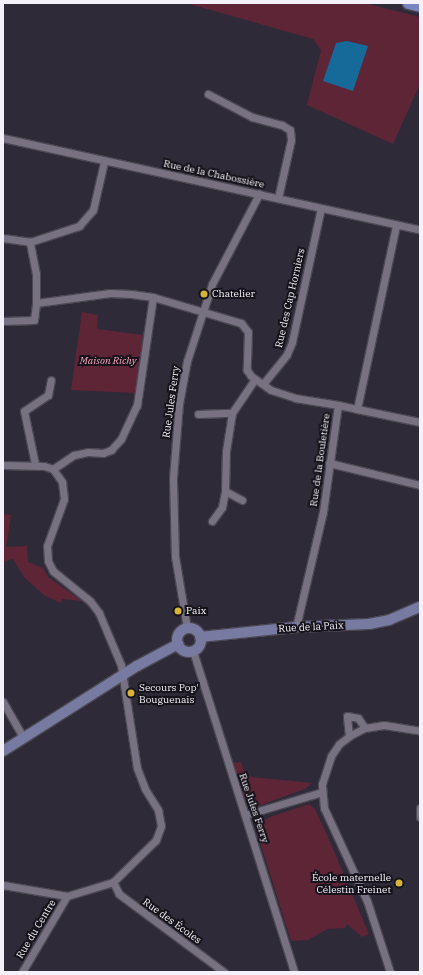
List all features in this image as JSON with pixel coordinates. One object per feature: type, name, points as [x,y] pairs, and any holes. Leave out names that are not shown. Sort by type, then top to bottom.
[{"type":"main road","points":[[408,3],[420,6]]},
{"type":"street","points":[[208,94],[244,114],[282,124],[290,130],[291,140],[278,198]]},
{"type":"street","name":"Rue de la Chabossière","points":[[3,138],[104,162],[278,198],[420,230]]},
{"type":"street","points":[[3,238],[30,242],[67,231],[88,219],[93,210],[104,162]]},
{"type":"street","name":"Rue Jules Ferry","points":[[187,628],[175,556],[173,478],[179,404],[187,361],[203,310],[222,261],[259,194]]},
{"type":"street","name":"Rue des Cap Horniers","points":[[263,384],[287,354],[292,342],[321,208]]},
{"type":"street","points":[[357,409],[396,225]]},
{"type":"street","points":[[3,321],[34,320],[36,303],[30,242]]},
{"type":"street","points":[[36,303],[110,292],[153,297],[203,310],[246,326],[248,370],[255,378],[271,390],[295,398],[338,405]]},
{"type":"street","points":[[53,470],[74,455],[88,452],[103,453],[111,450],[121,439],[137,405],[153,297]]},
{"type":"street","points":[[212,521],[222,507],[225,491],[226,451],[232,413],[255,378]]},
{"type":"street","points":[[35,464],[24,411],[48,395],[51,380]]},
{"type":"street","name":"Rue de la Bouletière","points":[[296,627],[323,512],[338,405],[420,422]]},
{"type":"street","points":[[198,414],[232,413]]},
{"type":"street","points":[[329,463],[420,485]]},
{"type":"street","points":[[3,465],[35,464],[53,470],[62,482],[64,499],[47,546],[48,561],[53,571],[79,589],[99,613],[124,674],[137,768],[145,789],[158,810],[161,826],[156,840],[113,882],[67,896],[3,885]]},
{"type":"street","points":[[225,491],[242,500]]},
{"type":"street","name":"Rue de la Paix","points":[[200,637],[296,627],[369,624],[389,620],[420,607]]},
{"type":"street","points":[[187,628],[195,630],[200,637],[199,646],[193,651],[186,651],[178,644],[178,634],[187,628]]},
{"type":"street","points":[[3,751],[124,674],[178,644]]},
{"type":"street","name":"Rue Jules Ferry","points":[[193,651],[294,972]]},
{"type":"street","points":[[3,702],[23,737]]},
{"type":"street","points":[[349,736],[347,716],[358,718],[365,728]]},
{"type":"street","points":[[390,972],[367,901],[324,808],[322,792],[324,773],[330,756],[349,736],[365,728],[392,725],[420,731]]},
{"type":"street","points":[[245,814],[322,792]]},
{"type":"street","points":[[420,808],[420,818]]},
{"type":"street","name":"Rue des Écoles","points":[[113,882],[114,887],[125,898],[224,972]]},
{"type":"street","name":"Rue du Centre","points":[[22,972],[67,896]]},
{"type":"green space","points":[[186,3],[364,3],[420,17],[420,84],[393,144],[307,105],[321,50],[313,39]]},
{"type":"green space","name":"Maison Richy","points":[[82,312],[98,315],[97,329],[143,335],[136,393],[71,390]]},
{"type":"green space","points":[[3,514],[11,515],[6,547],[27,546],[28,562],[43,568],[48,577],[82,601],[62,599],[61,603],[45,596],[24,577],[13,559],[3,562]]},
{"type":"green space","points":[[241,762],[245,773],[252,777],[312,783],[305,789],[258,806],[244,797],[233,763]]},
{"type":"green space","points":[[309,804],[315,809],[369,934],[362,937],[347,924],[345,928],[327,929],[308,940],[291,941],[256,829],[258,824],[270,817]]},
{"type":"water","points":[[347,41],[368,46],[353,91],[323,81],[336,43]]},
{"type":"place","name":"Chatelier","points":[[204,294]]},
{"type":"place","name":"Paix","points":[[178,611]]},
{"type":"place","name":"Secours Pop' Bouguenais","points":[[131,693]]},
{"type":"place","name":"École maternelle Célestin Freinet","points":[[399,883]]}]
